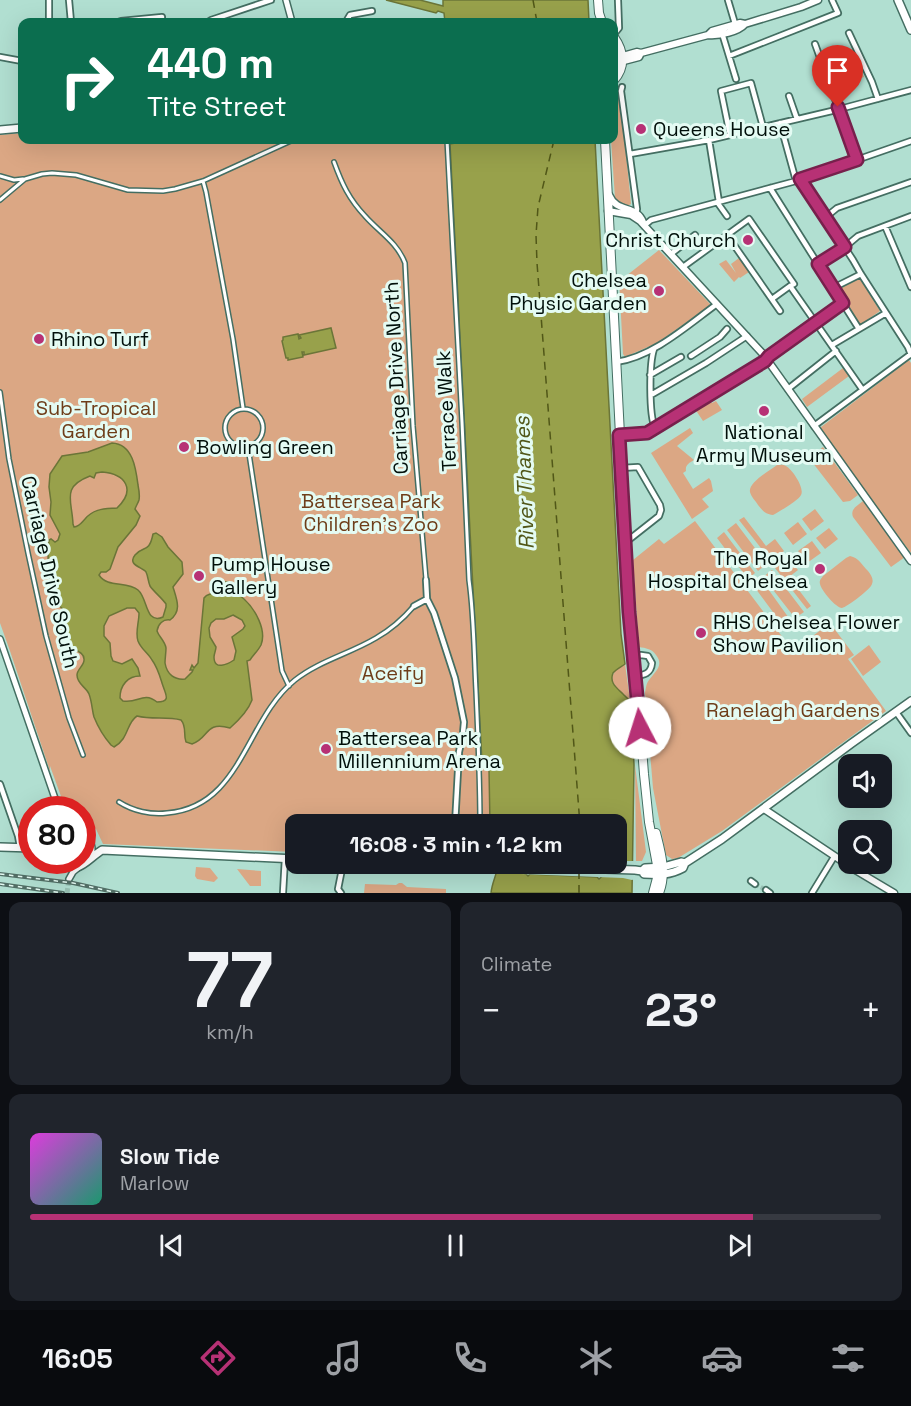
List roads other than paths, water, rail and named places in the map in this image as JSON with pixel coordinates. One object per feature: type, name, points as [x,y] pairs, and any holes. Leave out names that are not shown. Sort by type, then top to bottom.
[{"type":"highway","points":[[598,0],[601,18]]},
{"type":"highway","points":[[618,42],[621,47],[618,57]]},
{"type":"highway","points":[[618,67],[618,86]]},
{"type":"highway","points":[[605,144],[619,435],[633,656],[644,774],[649,812],[654,822],[662,884],[659,893]]},
{"type":"highway","points":[[653,893],[660,871]]},
{"type":"main road","points":[[618,60],[712,31],[736,27],[740,23],[745,24],[818,0]]},
{"type":"main road","points":[[898,0],[911,30]]},
{"type":"main road","points":[[0,130],[18,128]]},
{"type":"main road","points":[[608,192],[616,206],[636,214],[767,358],[911,561]]},
{"type":"main road","points":[[608,211],[636,214]]},
{"type":"main road","points":[[609,227],[623,213]]},
{"type":"main road","points":[[627,871],[639,871],[644,874],[660,871],[681,862],[685,863],[722,839],[911,701]]},
{"type":"main road","points":[[764,808],[834,857],[892,892]]},
{"type":"main road","points":[[96,845],[102,850],[285,858]]},
{"type":"main road","points":[[0,847],[18,848]]},
{"type":"main road","points":[[96,854],[102,850]]},
{"type":"street","points":[[49,0],[49,18]]},
{"type":"street","points":[[69,0],[71,18]]},
{"type":"street","points":[[217,18],[271,0]]},
{"type":"street","points":[[286,0],[291,18]]},
{"type":"street","points":[[618,0],[618,30]]},
{"type":"street","points":[[728,0],[736,27]]},
{"type":"street","points":[[729,56],[838,13],[832,0]]},
{"type":"street","points":[[348,18],[350,15],[372,11]]},
{"type":"street","points":[[152,18],[162,17]]},
{"type":"street","points":[[721,31],[736,79]]},
{"type":"street","points":[[849,33],[878,99]]},
{"type":"street","points":[[815,44],[857,160]]},
{"type":"street","points":[[0,57],[18,60]]},
{"type":"street","points":[[730,135],[721,91],[751,83],[763,127]]},
{"type":"street","points":[[618,86],[630,154],[636,214]]},
{"type":"street","points":[[630,154],[709,140],[911,90]]},
{"type":"street","points":[[789,96],[796,119]]},
{"type":"street","points":[[780,123],[798,180],[826,217],[911,354],[814,426]]},
{"type":"street","points":[[709,140],[718,202],[727,216]]},
{"type":"street","points":[[645,225],[651,220],[798,180],[911,141]]},
{"type":"street","points":[[0,176],[14,180],[42,174],[76,175],[129,190],[163,192],[203,181],[284,144]]},
{"type":"street","name":"Terrace Walk","points":[[447,144],[474,653],[480,814]]},
{"type":"street","name":"Carriage Drive North","points":[[334,162],[342,185],[349,196],[366,217],[392,242],[405,263],[413,426],[427,599],[434,613],[455,678],[464,722],[459,752],[455,814]]},
{"type":"street","points":[[0,200],[25,179]]},
{"type":"street","points":[[203,181],[233,337],[243,408]]},
{"type":"street","points":[[826,217],[837,208],[911,182]]},
{"type":"street","points":[[770,188],[859,329]]},
{"type":"street","points":[[818,264],[858,236],[911,216]]},
{"type":"street","points":[[683,267],[749,219],[794,284],[772,299]]},
{"type":"street","points":[[885,226],[911,287]]},
{"type":"street","points":[[671,254],[695,235]]},
{"type":"street","points":[[727,235],[780,310]]},
{"type":"street","points":[[833,288],[861,274]]},
{"type":"street","points":[[790,286],[862,389]]},
{"type":"street","points":[[619,435],[647,433],[767,358],[843,303]]},
{"type":"street","points":[[616,362],[628,360],[654,349],[717,304]]},
{"type":"street","points":[[832,345],[886,314]]},
{"type":"street","points":[[691,356],[720,337],[727,329]]},
{"type":"street","points":[[651,395],[747,336]]},
{"type":"street","points":[[654,349],[650,375],[655,428]]},
{"type":"street","points":[[788,389],[836,351]]},
{"type":"street","points":[[650,375],[681,357]]},
{"type":"street","name":"Carriage Drive South","points":[[0,392],[9,459],[42,615],[69,718],[83,755]]},
{"type":"street","points":[[243,408],[256,412],[263,423],[262,436],[248,447],[231,443],[225,433],[225,422],[232,412],[243,408]]},
{"type":"street","points":[[248,447],[282,671],[289,686]]},
{"type":"street","points":[[621,468],[638,467],[661,510],[659,516],[625,543]]},
{"type":"street","points":[[119,802],[139,811],[164,814],[188,809],[204,802],[225,782],[266,715],[289,686],[322,663],[384,634],[414,606],[427,599]]},
{"type":"street","points":[[0,639],[54,796]]},
{"type":"street","points":[[633,656],[648,656],[652,663],[647,674],[635,676]]},
{"type":"street","points":[[896,712],[911,732]]},
{"type":"street","points":[[0,784],[3,802],[18,836]]},
{"type":"street","points":[[812,893],[834,857]]},
{"type":"street","points":[[283,893],[285,858]]},
{"type":"street","points":[[341,874],[338,886],[341,893]]},
{"type":"water","points":[[386,0],[420,0],[443,6],[443,0],[588,0],[589,18],[445,18],[444,13],[438,11],[436,13]]},
{"type":"water","name":"River Thames","points":[[450,144],[595,144],[621,634],[625,664],[613,673],[612,680],[630,700],[631,707],[634,765],[632,893],[491,893],[496,874],[597,877],[599,879],[605,874],[627,874],[627,814],[490,814],[489,769],[482,763]]},
{"type":"water","points":[[331,328],[336,348],[304,355],[302,352],[303,357],[288,360],[286,358],[283,337],[298,334],[299,339],[301,338],[299,335]]},
{"type":"water","points":[[112,443],[125,448],[132,458],[139,492],[139,500],[135,509],[140,516],[136,525],[118,547],[110,569],[99,575],[107,582],[138,590],[150,614],[157,618],[163,617],[166,604],[150,586],[146,572],[134,563],[133,558],[138,552],[148,547],[153,534],[156,533],[182,562],[183,574],[173,587],[178,605],[176,613],[170,620],[161,622],[157,631],[165,646],[165,663],[170,674],[178,679],[185,679],[193,670],[190,670],[192,665],[194,668],[198,663],[204,598],[214,592],[223,582],[228,582],[256,614],[261,626],[262,639],[261,645],[247,661],[252,700],[243,715],[230,728],[222,726],[211,728],[202,738],[192,744],[186,742],[184,725],[181,720],[137,716],[133,719],[122,740],[114,747],[97,724],[89,694],[77,678],[77,673],[84,661],[83,656],[64,641],[63,631],[68,615],[58,604],[52,591],[48,564],[49,540],[55,542],[60,534],[50,515],[50,474],[62,456],[88,452]],"holes":[[[102,472],[117,476],[126,484],[126,495],[123,501],[117,508],[104,509],[88,515],[74,527],[70,501],[72,490],[81,480],[90,476],[94,478],[96,473]],[[127,608],[135,608],[139,613],[137,638],[157,669],[166,695],[164,701],[157,702],[148,698],[123,701],[120,698],[121,689],[126,682],[140,676],[132,659],[122,664],[113,661],[110,643],[104,636],[104,626],[109,616]],[[233,615],[242,620],[245,626],[232,637],[236,651],[234,660],[219,665],[215,661],[216,647],[210,637],[209,628],[216,619],[224,619]]]},
{"type":"tunnel","points":[[67,893],[69,879]]},
{"type":"tunnel","points":[[755,884],[766,890]]},
{"type":"railway","points":[[0,874],[73,883],[118,893]]},
{"type":"railway","points":[[0,884],[63,893]]},
{"type":"place","name":"Queens House","points":[[641,129]]},
{"type":"place","name":"Christ Church","points":[[748,240]]},
{"type":"place","name":"Chelsea Physic Garden","points":[[659,291]]},
{"type":"place","name":"Rhino Turf","points":[[39,339]]},
{"type":"place","name":"National Army Museum","points":[[764,411]]},
{"type":"place","name":"Bowling Green","points":[[184,447]]},
{"type":"place","name":"The Royal Hospital Chelsea","points":[[820,569]]},
{"type":"place","name":"Pump House Gallery","points":[[199,576]]},
{"type":"place","name":"RHS Chelsea Flower Show Pavilion","points":[[701,633]]},
{"type":"place","name":"Battersea Park Millennium Arena","points":[[326,749]]},
{"type":"park label","name":"Sub-Tropical Garden","points":[[96,420]]},
{"type":"park label","name":"Battersea Park Children's Zoo","points":[[371,512]]},
{"type":"park label","name":"Aceify","points":[[393,673]]},
{"type":"park label","name":"Ranelagh Gardens","points":[[793,710]]}]
